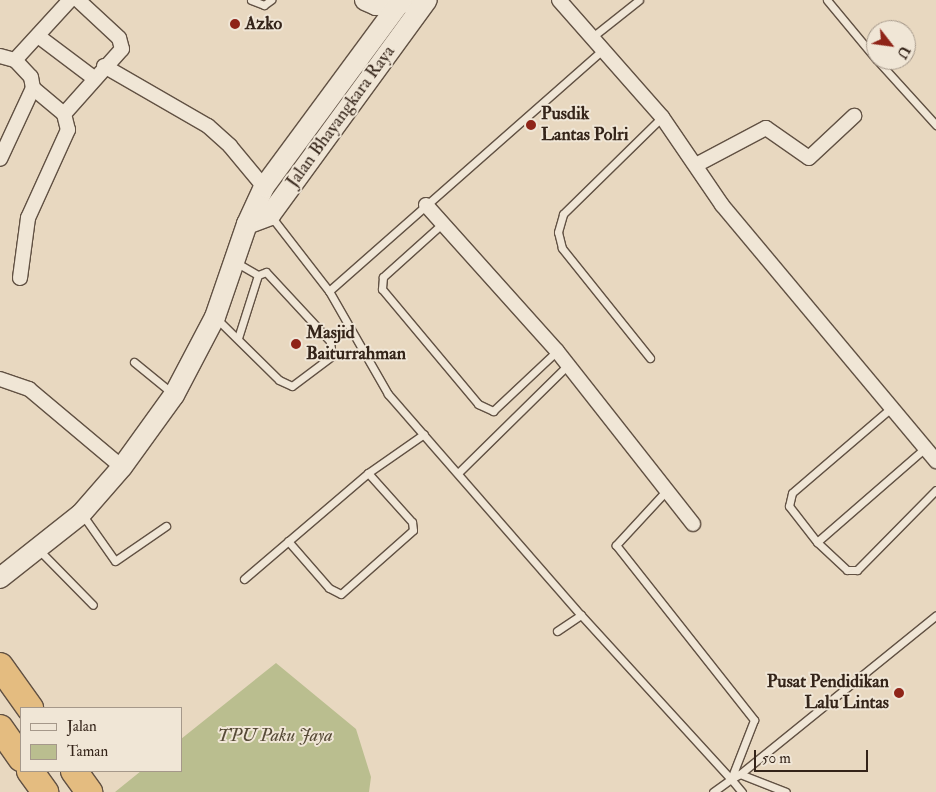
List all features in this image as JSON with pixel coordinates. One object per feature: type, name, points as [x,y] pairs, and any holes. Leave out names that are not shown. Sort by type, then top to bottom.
[{"type":"highway","points":[[0,666],[29,707]]},
{"type":"highway","points":[[0,728],[20,757]]},
{"type":"highway","points":[[31,772],[45,792]]},
{"type":"highway","points":[[75,772],[89,792]]},
{"type":"main road","points":[[355,0],[379,32]]},
{"type":"main road","points":[[365,0],[376,5],[406,2]]},
{"type":"main road","name":"Jalan Bhayangkara Raya","points":[[270,215],[427,0]]},
{"type":"main road","name":"Jalan Bhayangkara Raya","points":[[0,578],[81,514],[122,467],[174,395],[215,317],[247,224],[264,187],[379,32],[406,2]]},
{"type":"main road","points":[[247,224],[270,215]]},
{"type":"street","points":[[15,60],[70,0]]},
{"type":"street","points":[[64,114],[104,66],[122,49],[122,44],[78,0]]},
{"type":"street","points":[[560,0],[591,38],[662,117],[722,205],[936,461]]},
{"type":"street","points":[[38,36],[94,78]]},
{"type":"street","points":[[0,56],[15,60],[31,77],[33,88],[0,159]]},
{"type":"street","points":[[104,66],[208,126],[230,146],[264,187]]},
{"type":"street","points":[[20,278],[28,218],[68,130],[64,114],[33,88]]},
{"type":"street","points":[[696,165],[766,128],[809,158],[854,116]]},
{"type":"street","points":[[426,205],[557,350],[666,491],[694,524]]},
{"type":"street","points":[[0,379],[28,390],[122,467]]},
{"type":"lane","points":[[251,0],[264,5],[271,0]]},
{"type":"lane","points":[[591,38],[639,0]]},
{"type":"lane","points":[[827,0],[866,46]]},
{"type":"lane","points":[[329,291],[602,50]]},
{"type":"lane","points":[[887,70],[936,125]]},
{"type":"lane","points":[[650,358],[562,248],[558,232],[563,214],[662,117]]},
{"type":"lane","points":[[270,215],[329,291],[388,394],[581,614],[742,792]]},
{"type":"lane","points":[[442,223],[383,277],[382,289],[478,404],[494,411],[557,350]]},
{"type":"lane","points":[[234,261],[258,275]]},
{"type":"lane","points":[[215,317],[279,380],[292,386],[332,356],[330,341],[272,275],[266,272],[258,275]]},
{"type":"lane","points":[[238,338],[258,275]]},
{"type":"lane","points":[[134,362],[174,395]]},
{"type":"lane","points":[[458,473],[568,365]]},
{"type":"lane","points":[[891,408],[792,493],[789,506],[817,542],[847,570],[857,570],[936,490]]},
{"type":"lane","points":[[244,579],[368,473],[424,434]]},
{"type":"lane","points":[[817,542],[925,448]]},
{"type":"lane","points":[[288,541],[329,588],[341,594],[412,530],[412,522],[368,473]]},
{"type":"lane","points":[[666,491],[616,545],[754,720],[732,779]]},
{"type":"lane","points":[[81,514],[115,561],[166,526]]},
{"type":"lane","points":[[38,549],[93,605]]},
{"type":"lane","points":[[556,631],[581,614]]},
{"type":"lane","points":[[713,792],[740,774],[936,615]]},
{"type":"lane","points":[[740,774],[786,792]]},
{"type":"green space","name":"TPU Paku Jaya","points":[[276,663],[356,729],[371,777],[369,792],[115,792],[140,772],[182,772],[182,738]]},
{"type":"place","name":"Azko","points":[[235,24]]},
{"type":"place","name":"Pusdik Lantas Polri","points":[[531,125]]},
{"type":"place","name":"Masjid Baiturrahman","points":[[296,344]]},
{"type":"place","name":"Pusat Pendidikan Lalu Lintas","points":[[899,693]]}]
